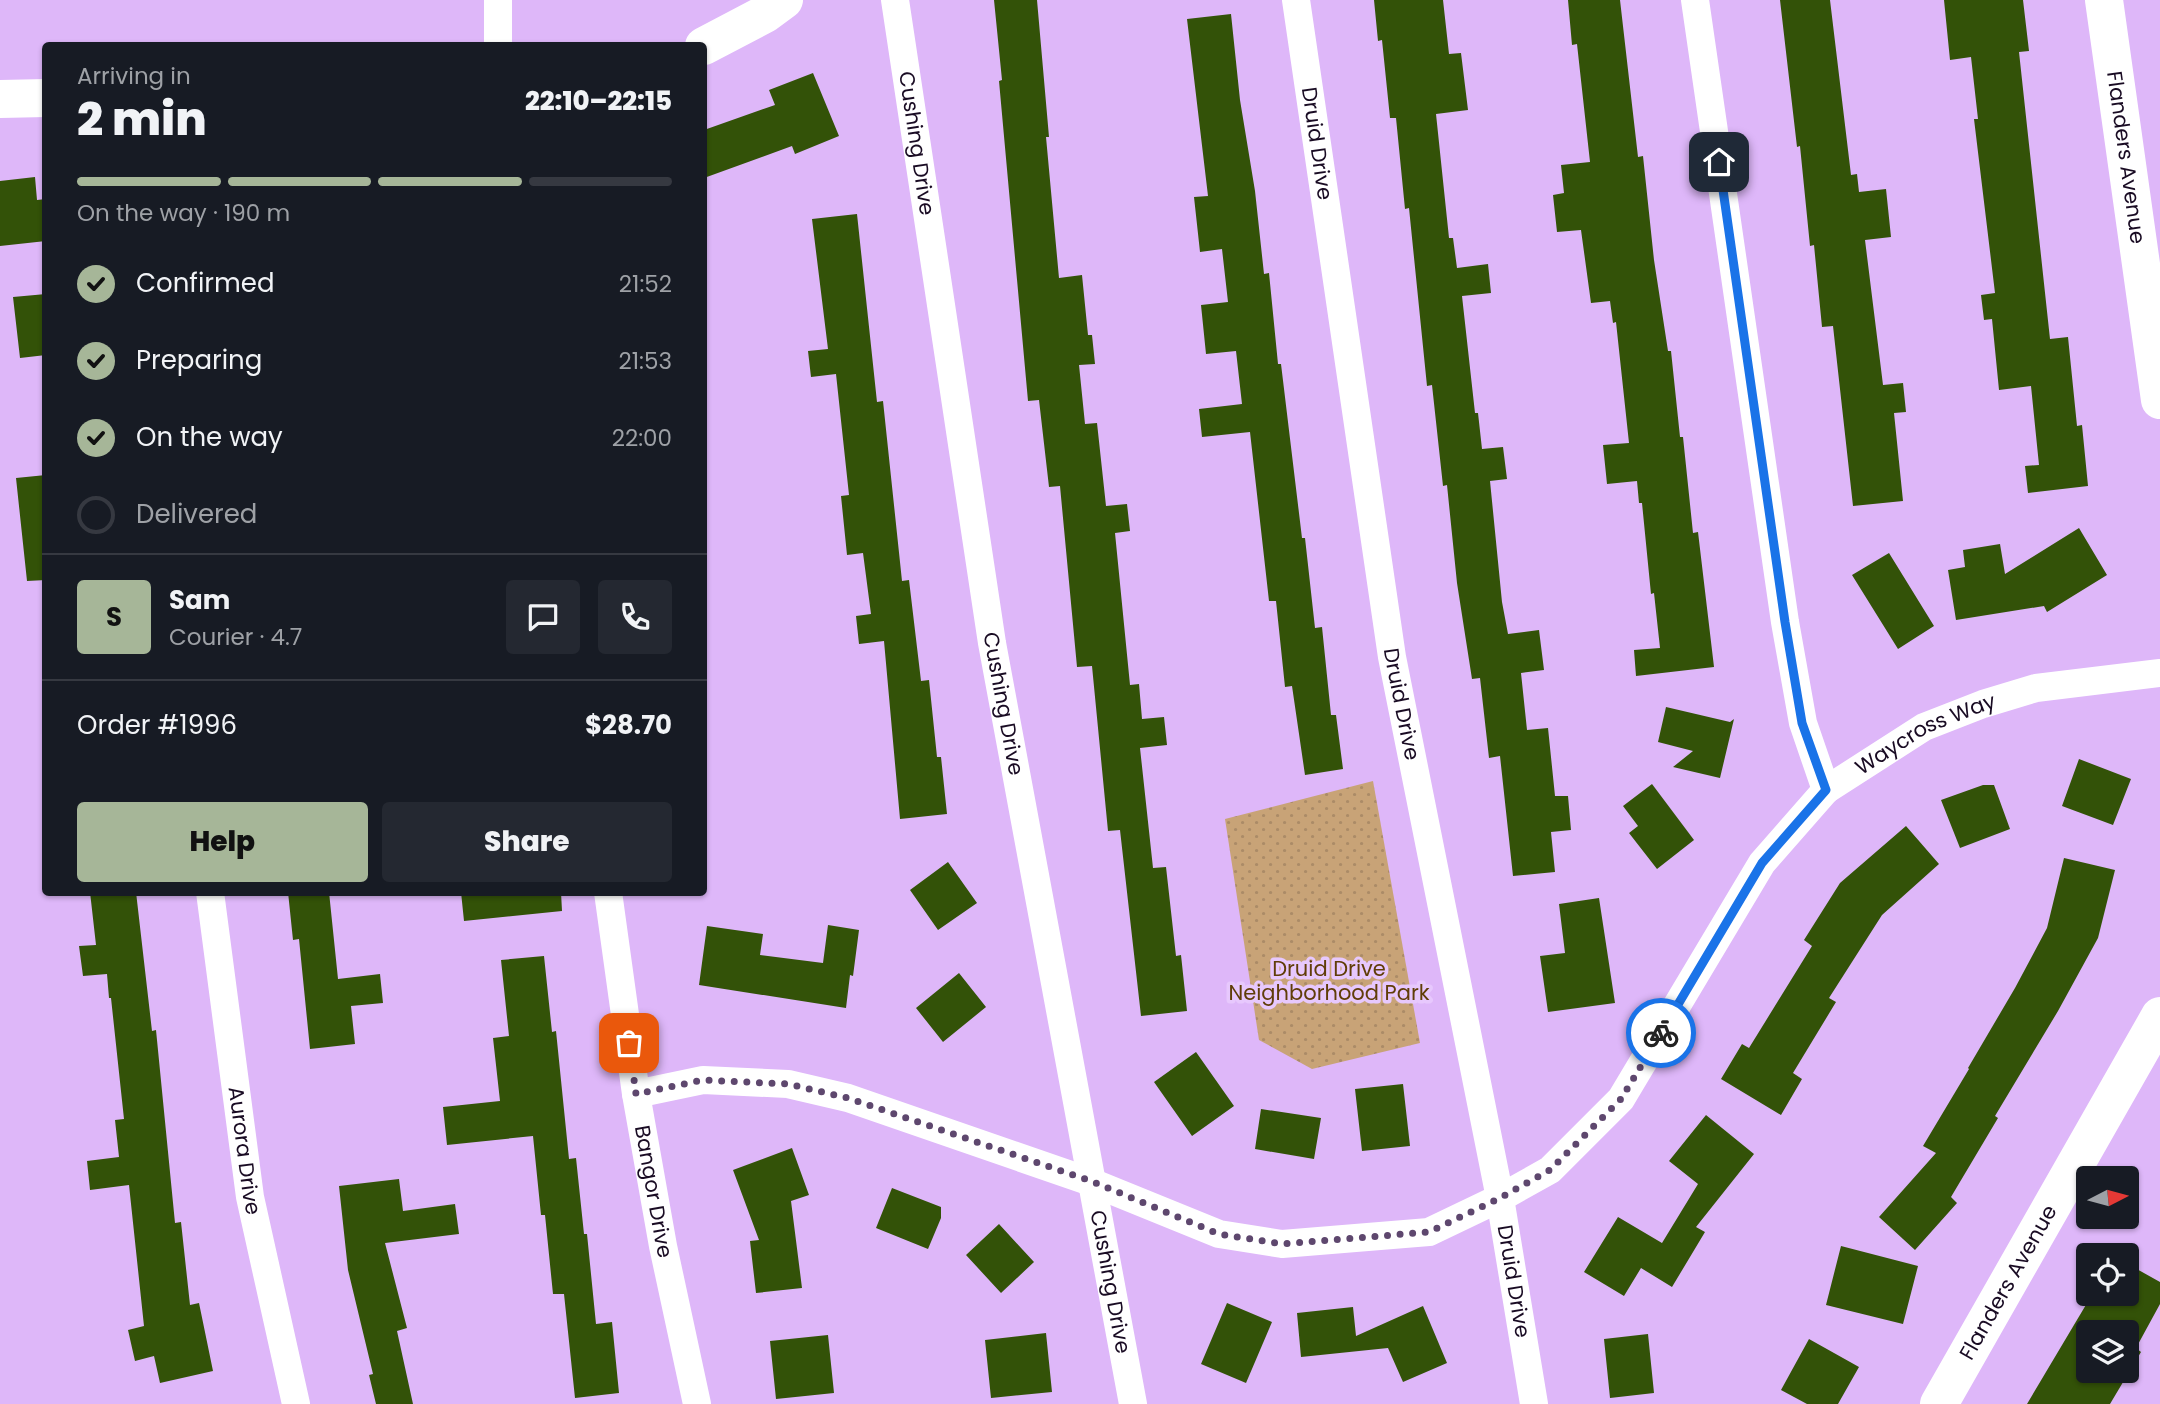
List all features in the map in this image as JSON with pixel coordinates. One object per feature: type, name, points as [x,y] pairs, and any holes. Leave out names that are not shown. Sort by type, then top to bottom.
[{"type":"street","points":[[498,0],[498,42]]},
{"type":"street","points":[[707,44],[765,15],[784,0]]},
{"type":"street","name":"Cushing Drive","points":[[895,0],[992,643],[1133,1404]]},
{"type":"street","name":"Druid Drive","points":[[1296,0],[1392,657],[1500,1198],[1534,1404]]},
{"type":"street","points":[[1695,0],[1785,622],[1802,723],[1826,790]]},
{"type":"street","name":"Flanders Avenue","points":[[2104,0],[2160,400]]},
{"type":"street","points":[[0,99],[42,98]]},
{"type":"street","name":"Waycross Way","points":[[636,1094],[703,1080],[788,1084],[848,1098],[1091,1181],[1219,1234],[1282,1244],[1429,1232],[1500,1198],[1550,1170],[1621,1099],[1762,863],[1826,790],[1924,727],[1983,704],[2036,688],[2160,673]]},
{"type":"street","name":"Aurora Drive","points":[[211,896],[250,1197],[296,1404]]},
{"type":"street","name":"Bangor Drive","points":[[609,896],[636,1094],[663,1247],[697,1404]]},
{"type":"street","name":"Flanders Avenue","points":[[1940,1404],[2160,1016]]},
{"type":"green space","name":"Druid Drive Neighborhood Park","points":[[1373,781],[1420,1043],[1312,1069],[1259,1040],[1225,819]]},
{"type":"building","points":[[994,0],[1037,0],[1059,278],[1082,275],[1088,335],[1092,335],[1095,364],[1079,365],[1085,424],[1097,423],[1106,506],[1127,504],[1130,531],[1115,533],[1130,685],[1139,684],[1142,719],[1164,717],[1167,745],[1140,748],[1153,868],[1166,867],[1176,956],[1181,955],[1187,1011],[1141,1016],[1120,830],[1108,831],[1092,666],[1077,667],[1060,486],[1049,487],[1039,400],[1028,401]]},
{"type":"building","points":[[1374,0],[1443,0],[1449,54],[1461,53],[1468,110],[1436,114],[1449,238],[1453,238],[1457,268],[1488,264],[1491,293],[1462,296],[1475,413],[1478,413],[1482,449],[1503,447],[1507,479],[1490,481],[1502,602],[1508,634],[1539,630],[1544,670],[1521,673],[1527,730],[1548,728],[1555,796],[1568,796],[1571,830],[1551,832],[1555,872],[1513,876],[1500,756],[1489,758],[1480,678],[1472,679],[1457,583],[1447,485],[1443,486],[1432,385],[1427,386],[1409,208],[1405,209],[1396,118],[1390,118],[1382,40],[1378,41]]},
{"type":"building","points":[[1568,0],[1620,0],[1638,157],[1643,156],[1654,260],[1668,351],[1671,351],[1693,533],[1698,532],[1714,667],[1636,676],[1634,650],[1660,648],[1637,481],[1607,484],[1603,445],[1629,443],[1616,322],[1613,323],[1610,301],[1591,303],[1581,230],[1557,232],[1553,195],[1564,193],[1561,165],[1590,162],[1577,44],[1572,45]]},
{"type":"building","points":[[1780,0],[1830,0],[1851,175],[1857,174],[1859,192],[1886,189],[1891,237],[1865,240],[1883,385],[1903,383],[1906,412],[1894,413],[1903,501],[1853,506],[1833,326],[1822,327],[1814,245],[1810,246],[1800,146],[1797,147]]},
{"type":"building","points":[[1944,0],[2023,0],[2029,51],[2019,52],[2050,339],[2068,337],[2077,426],[2082,425],[2088,486],[2028,493],[2025,466],[2039,465],[2031,386],[1999,390],[1992,319],[1984,320],[1981,295],[1995,293],[1974,119],[1978,119],[1971,57],[1950,60]]},
{"type":"building","points":[[1231,14],[1240,100],[1255,191],[1264,274],[1269,273],[1278,364],[1281,364],[1315,628],[1322,627],[1331,715],[1336,715],[1343,769],[1305,775],[1292,686],[1285,687],[1276,601],[1269,601],[1250,432],[1202,437],[1199,409],[1242,404],[1236,351],[1206,354],[1201,305],[1228,302],[1222,249],[1200,252],[1194,197],[1208,196],[1187,19]]},
{"type":"building","points":[[813,73],[839,136],[795,154],[792,146],[707,177],[707,129],[775,105],[769,90]]},
{"type":"building","points":[[35,177],[37,200],[42,199],[42,241],[0,246],[0,181]]},
{"type":"building","points":[[857,214],[877,402],[883,401],[902,581],[909,580],[921,681],[929,680],[937,757],[941,757],[947,814],[900,819],[884,641],[859,644],[856,616],[871,614],[863,553],[847,555],[841,496],[849,495],[836,374],[811,377],[808,351],[828,349],[812,219]]},
{"type":"building","points":[[42,294],[42,355],[20,358],[13,297]]},
{"type":"building","points":[[42,475],[42,580],[27,581],[16,478]]},
{"type":"building","points":[[2079,528],[2107,575],[2047,612],[2044,606],[1956,620],[1948,570],[1965,567],[1963,550],[2000,544],[2005,574]]},
{"type":"building","points":[[1889,553],[1934,626],[1898,649],[1852,575]]},
{"type":"building","points":[[1666,707],[1730,722],[1734,719],[1720,778],[1673,767],[1693,751],[1658,742]]},
{"type":"building","points":[[2079,759],[2131,779],[2113,825],[2062,806]]},
{"type":"building","points":[[1652,784],[1694,840],[1657,869],[1629,833],[1638,826],[1623,806]]},
{"type":"building","points":[[1983,785],[1994,785],[2010,829],[1960,848],[1941,800]]},
{"type":"building","points":[[1906,826],[1939,864],[1882,915],[1829,998],[1836,1002],[1793,1073],[1802,1079],[1781,1115],[1721,1079],[1742,1044],[1749,1048],[1812,946],[1804,940],[1840,883]]},
{"type":"building","points":[[2064,858],[2115,870],[2098,938],[1951,1197],[1957,1203],[1915,1250],[1879,1217],[1936,1153],[1923,1146],[2047,928]]},
{"type":"building","points":[[948,862],[977,903],[938,930],[910,890]]},
{"type":"building","points":[[90,896],[136,896],[152,1031],[156,1030],[175,1223],[181,1222],[190,1305],[199,1303],[213,1371],[160,1383],[154,1356],[135,1361],[128,1330],[144,1326],[129,1185],[90,1190],[87,1161],[119,1157],[115,1120],[124,1119],[107,974],[83,976],[79,946],[96,945]]},
{"type":"building","points":[[288,896],[329,896],[338,979],[380,974],[383,1003],[351,1006],[355,1044],[310,1049],[299,939],[293,940]]},
{"type":"building","points":[[461,896],[561,896],[562,911],[464,921]]},
{"type":"building","points":[[1599,898],[1615,1003],[1548,1012],[1540,956],[1565,953],[1559,904]]},
{"type":"building","points":[[828,925],[859,930],[846,1008],[699,985],[707,926],[763,934],[760,955],[823,963]]},
{"type":"building","points":[[544,956],[552,1032],[556,1031],[569,1159],[576,1158],[584,1234],[587,1234],[596,1324],[612,1322],[619,1393],[575,1398],[564,1294],[553,1294],[533,1136],[447,1145],[443,1107],[500,1101],[493,1038],[509,1036],[501,960]]},
{"type":"building","points":[[959,973],[986,1007],[943,1042],[916,1008]]},
{"type":"building","points":[[1196,1052],[1234,1106],[1192,1136],[1154,1082]]},
{"type":"building","points":[[1403,1084],[1410,1146],[1362,1151],[1355,1089]]},
{"type":"building","points":[[1261,1109],[1321,1118],[1314,1159],[1255,1149]]},
{"type":"building","points":[[1706,1115],[1754,1154],[1696,1227],[1705,1232],[1672,1287],[1641,1268],[1624,1296],[1584,1272],[1618,1217],[1662,1243],[1698,1184],[1669,1161]]},
{"type":"building","points":[[792,1148],[809,1195],[791,1201],[802,1288],[756,1293],[750,1241],[759,1240],[733,1170]]},
{"type":"building","points":[[399,1179],[403,1211],[455,1204],[459,1234],[385,1243],[407,1328],[397,1331],[413,1404],[376,1404],[369,1375],[373,1374],[348,1270],[339,1186]]},
{"type":"building","points":[[892,1188],[941,1207],[941,1218],[928,1249],[876,1228]]},
{"type":"building","points":[[999,1224],[1034,1262],[1001,1293],[966,1255]]},
{"type":"building","points":[[1841,1246],[1918,1266],[1903,1324],[1826,1305]]},
{"type":"building","points":[[2139,1270],[2160,1282],[2160,1304],[2139,1342],[2139,1320],[2077,1320],[2085,1306],[2139,1306]]},
{"type":"building","points":[[1227,1303],[1272,1322],[1246,1383],[1201,1364]]},
{"type":"building","points":[[1423,1306],[1447,1363],[1403,1382],[1388,1348],[1301,1357],[1297,1313],[1353,1307],[1356,1336]]},
{"type":"building","points":[[2076,1322],[2076,1383],[2123,1383],[2110,1404],[2027,1404]]},
{"type":"building","points":[[1046,1333],[1052,1392],[991,1398],[985,1340]]},
{"type":"building","points":[[1648,1334],[1654,1393],[1610,1398],[1604,1339]]},
{"type":"building","points":[[828,1335],[834,1393],[776,1399],[770,1341]]},
{"type":"building","points":[[1809,1339],[1859,1367],[1838,1404],[1807,1404],[1781,1390]]},
{"type":"way so far","points":[[629,1043],[636,1094],[703,1080],[788,1084],[848,1098],[1091,1181],[1219,1234],[1282,1244],[1429,1232],[1500,1198],[1550,1170],[1621,1099],[1661,1033]]},
{"type":"route","points":[[1661,1033],[1762,863],[1826,790],[1802,723],[1719,162]]}]
